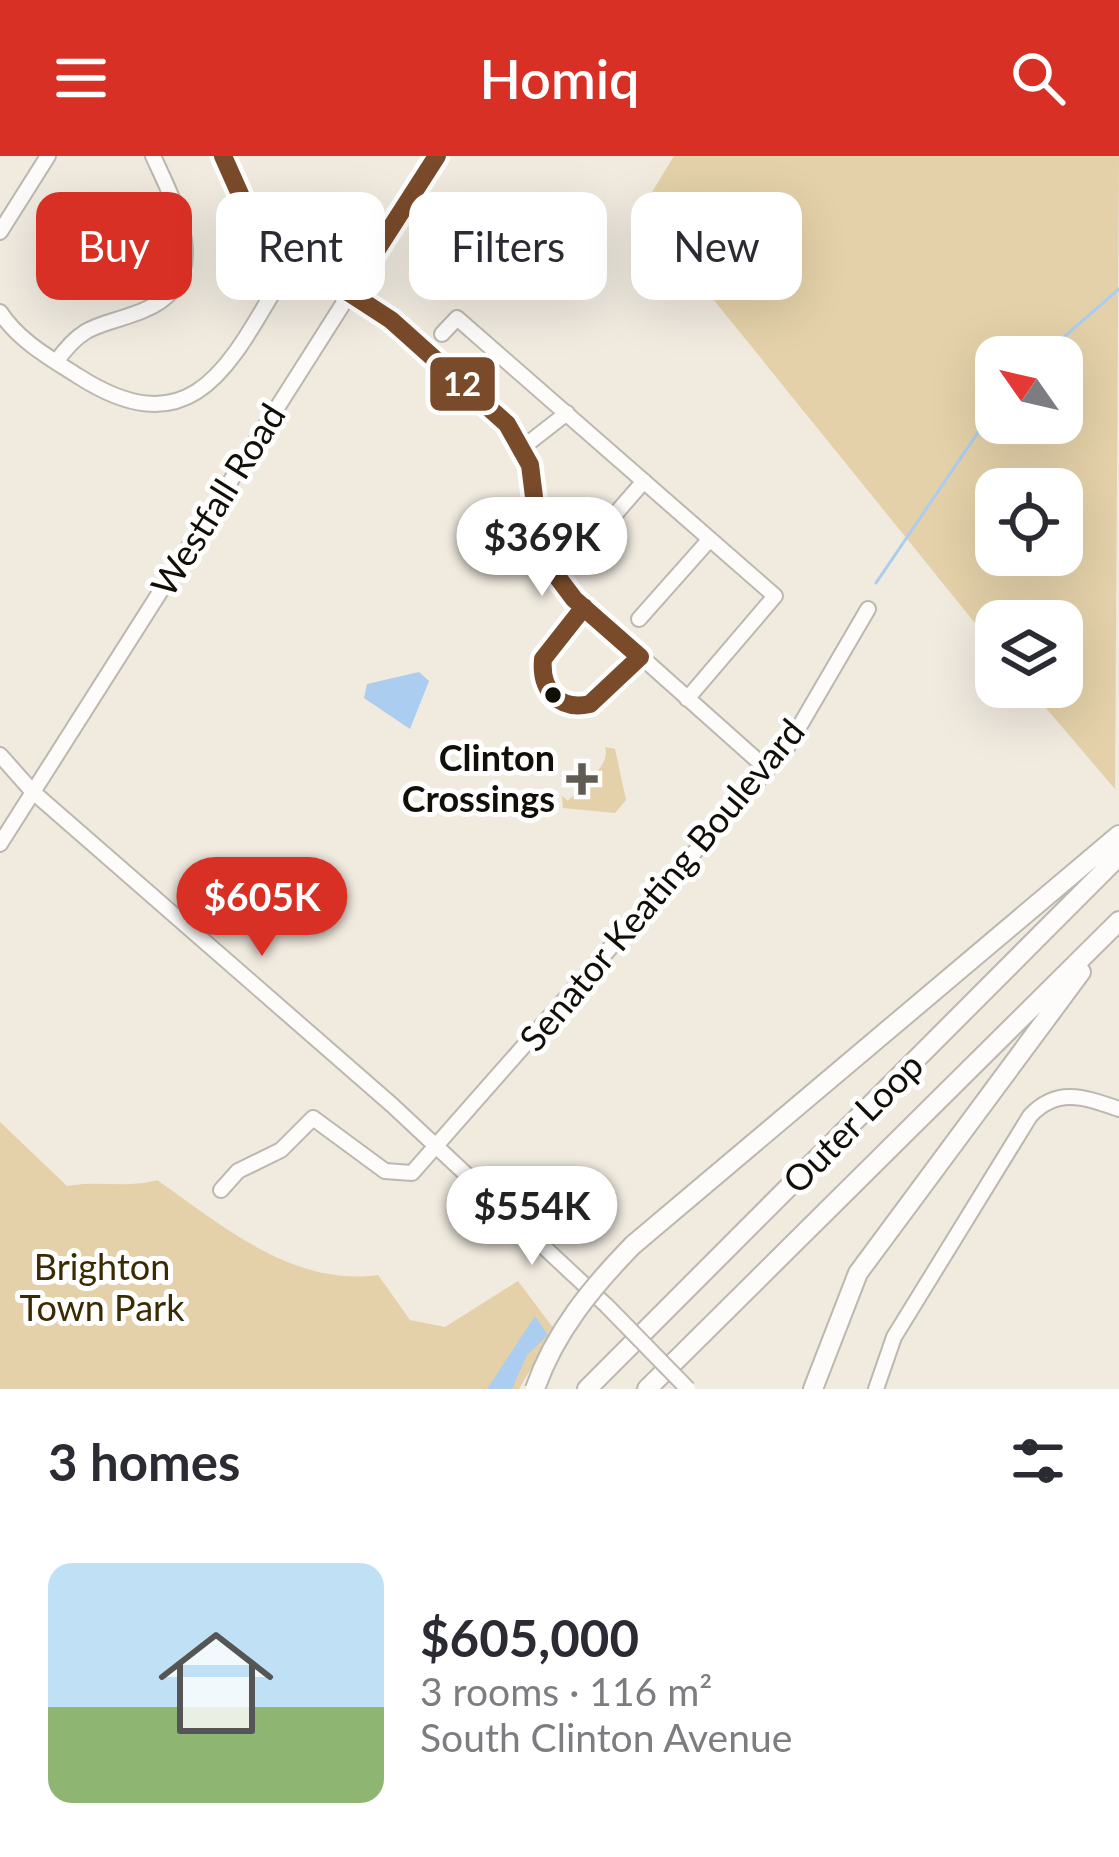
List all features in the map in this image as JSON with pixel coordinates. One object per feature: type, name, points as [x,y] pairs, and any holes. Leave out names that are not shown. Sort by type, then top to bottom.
[{"type":"highway","points":[[535,1389],[564,1328],[596,1282],[633,1245],[1119,835]]},
{"type":"highway","name":"Outer Loop","points":[[587,1389],[1119,856]]},
{"type":"highway","points":[[813,1389],[858,1273],[1118,922]]},
{"type":"highway","name":"Outer Loop","points":[[647,1389],[1118,922]]},
{"type":"street","points":[[0,232],[47,156]]},
{"type":"street","points":[[56,362],[83,329],[154,305],[182,274],[186,229],[153,156]]},
{"type":"street","points":[[223,156],[239,192]]},
{"type":"street","name":"Westfall Road","points":[[385,237],[437,156]]},
{"type":"street","points":[[0,312],[16,333],[122,402],[158,407],[184,401],[223,369],[267,300]]},
{"type":"street","name":"Westfall Road","points":[[0,844],[345,300]]},
{"type":"street","points":[[360,300],[391,320],[495,412],[522,448],[533,476],[542,546],[556,576],[767,769]]},
{"type":"street","points":[[442,334],[457,318],[775,596],[688,699]]},
{"type":"street","points":[[522,448],[567,413]]},
{"type":"street","points":[[578,557],[644,481]]},
{"type":"street","points":[[639,619],[710,539]]},
{"type":"street","name":"Senator Keating Boulevard","points":[[437,1146],[767,769],[803,723],[868,609]]},
{"type":"street","points":[[0,754],[32,791],[437,1146],[688,1389]]},
{"type":"street","points":[[876,1389],[894,1337],[1030,1116],[1057,1096],[1075,1095],[1119,1108]]},
{"type":"street","points":[[220,1190],[238,1171],[281,1150],[313,1118],[394,1174],[412,1173],[437,1146]]},
{"type":"green space","points":[[674,156],[1119,156],[1115,789],[1046,708],[1083,708],[1083,600],[975,600],[975,623],[714,300],[802,300],[802,192],[652,192]]},
{"type":"green space","points":[[605,747],[615,749],[626,800],[615,813],[563,808],[562,796],[568,801],[600,769]]},
{"type":"green space","name":"Brighton Town Park","points":[[0,1122],[67,1186],[157,1180],[234,1233],[288,1262],[317,1272],[378,1275],[410,1320],[445,1327],[518,1281],[554,1329],[519,1389],[0,1389]]},
{"type":"water","points":[[419,672],[429,681],[410,729],[364,698],[367,684]]},
{"type":"water","points":[[535,1316],[548,1335],[527,1355],[512,1389],[487,1389]]},
{"type":"waterway","points":[[1065,336],[1119,289]]},
{"type":"waterway","points":[[876,583],[975,437]]},
{"type":"transit line","name":"12","points":[[223,156],[252,221],[268,240],[391,320],[507,424],[530,465],[538,529],[553,571],[574,599],[640,657]]},
{"type":"transit line","name":"12","points":[[385,237],[437,156]]},
{"type":"transit line","name":"12","points":[[584,607],[543,659],[545,680],[554,696],[569,704],[590,704],[640,657]]},
{"type":"place","name":"Clinton Crossings","points":[[582,779]]}]
